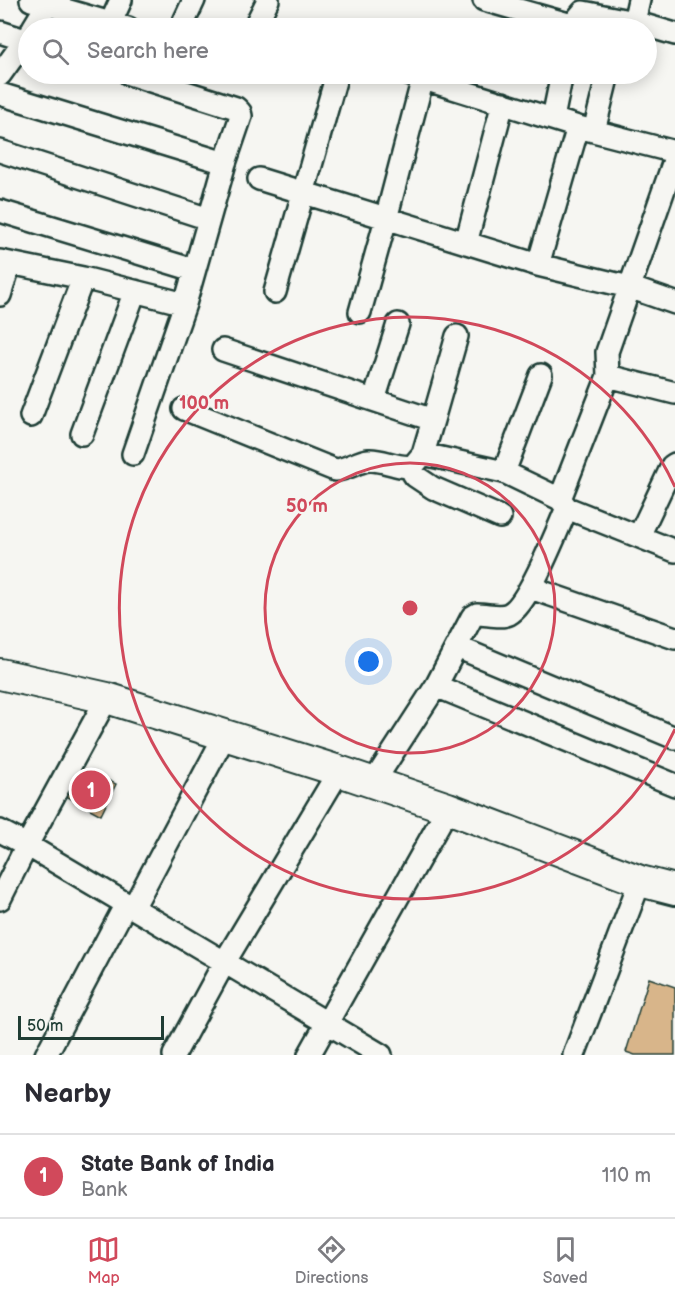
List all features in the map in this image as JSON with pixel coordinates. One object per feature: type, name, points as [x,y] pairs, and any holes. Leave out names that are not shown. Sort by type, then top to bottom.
[{"type":"street","points":[[120,18],[121,0]]},
{"type":"street","points":[[186,18],[194,0]]},
{"type":"street","points":[[259,18],[268,0]]},
{"type":"street","points":[[484,0],[578,16]]},
{"type":"street","points":[[627,18],[639,0]]},
{"type":"street","points":[[36,18],[42,2],[96,18]]},
{"type":"street","points":[[657,30],[675,34]]},
{"type":"street","points":[[0,32],[18,34]]},
{"type":"street","points":[[0,75],[18,51]]},
{"type":"street","points":[[132,454],[185,304],[225,163],[241,116],[236,108],[160,84]]},
{"type":"street","points":[[275,292],[334,84]]},
{"type":"street","points":[[360,312],[386,219],[413,84]]},
{"type":"street","points":[[441,84],[586,129],[675,152]]},
{"type":"street","points":[[553,118],[560,84]]},
{"type":"street","points":[[538,265],[604,84]]},
{"type":"street","points":[[0,94],[225,163]]},
{"type":"street","points":[[466,243],[503,103]]},
{"type":"street","points":[[0,151],[209,219]]},
{"type":"street","points":[[373,783],[436,686],[472,617],[477,614],[510,613],[531,588],[608,375],[608,352],[675,158]]},
{"type":"street","points":[[259,179],[538,265],[629,287],[675,303]]},
{"type":"street","points":[[0,210],[194,270]]},
{"type":"street","points":[[0,295],[5,262],[83,278],[185,304]]},
{"type":"street","points":[[31,416],[83,278]]},
{"type":"street","points":[[82,434],[135,291]]},
{"type":"street","points":[[374,400],[398,324]]},
{"type":"street","points":[[457,336],[432,420],[413,472],[418,479],[433,488],[500,517]]},
{"type":"street","points":[[223,350],[432,420]]},
{"type":"street","points":[[504,472],[542,375]]},
{"type":"street","points":[[608,375],[675,393]]},
{"type":"street","points":[[184,409],[335,470],[372,459],[406,467],[418,460],[504,472],[563,503],[675,551]]},
{"type":"street","points":[[639,536],[675,464]]},
{"type":"street","points":[[531,588],[675,638]]},
{"type":"street","points":[[457,647],[675,738]]},
{"type":"street","points":[[0,674],[108,698],[339,771],[448,808],[640,881],[675,890]]},
{"type":"street","points":[[436,686],[675,785]]},
{"type":"street","points":[[0,899],[108,698]]},
{"type":"street","points":[[46,1055],[225,735]]},
{"type":"street","points":[[174,1055],[224,963],[339,771]]},
{"type":"street","points":[[309,1055],[448,808]]},
{"type":"street","points":[[0,831],[381,1055]]},
{"type":"street","points":[[574,1055],[640,881]]},
{"type":"building","points":[[81,768],[116,784],[101,815],[66,796]]},
{"type":"building","points":[[649,978],[675,987],[675,1055],[635,1055],[626,1052]]},
{"type":"place","name":"State Bank of India","points":[[91,790]]}]
